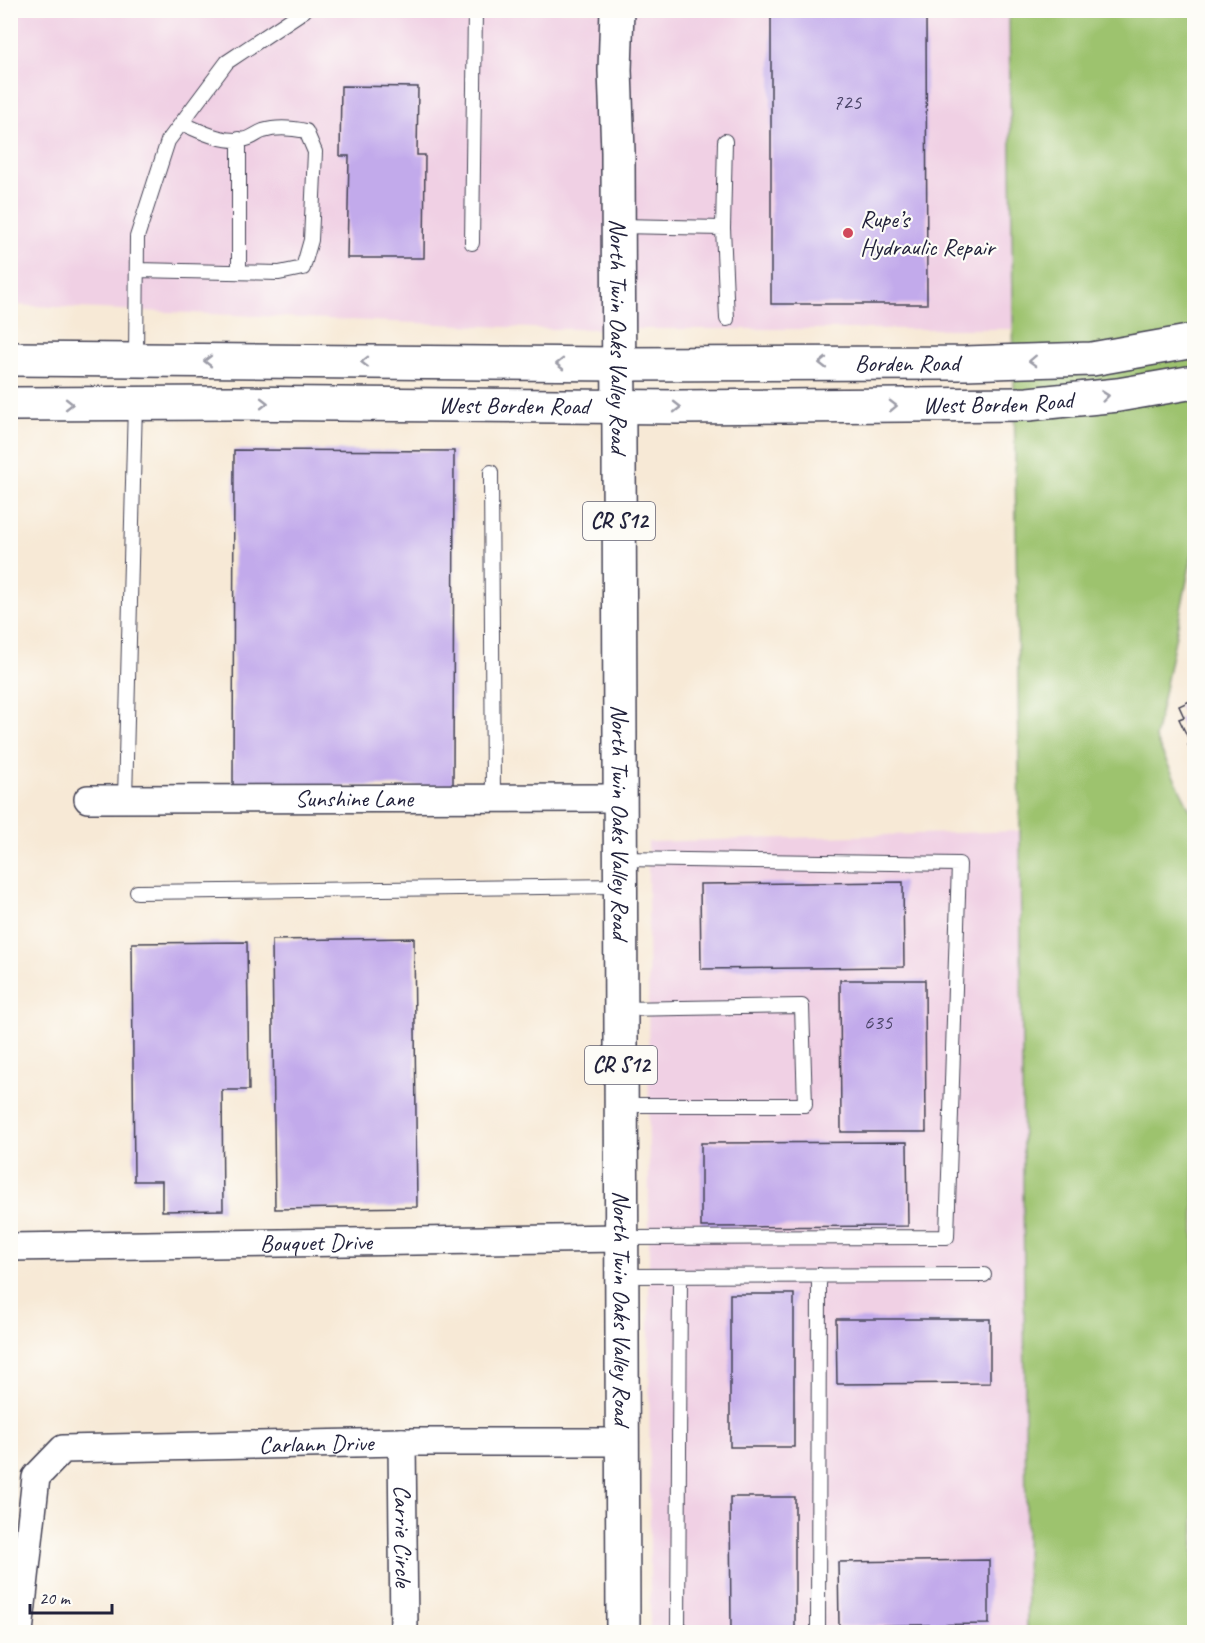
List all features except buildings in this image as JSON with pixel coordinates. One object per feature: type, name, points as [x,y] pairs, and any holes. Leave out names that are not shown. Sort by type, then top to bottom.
[{"type":"main road","name":"North Twin Oaks Valley Road","points":[[616,10],[623,1632]]},
{"type":"main road","name":"Borden Road","points":[[618,364],[965,363],[1092,359],[1194,341]]},
{"type":"main road","name":"West Borden Road","points":[[10,359],[618,364]]},
{"type":"main road","name":"West Borden Road","points":[[10,404],[619,407],[963,405],[1040,403],[1118,395],[1194,382]]},
{"type":"street","name":"Sunshine Lane","points":[[88,799],[620,798]]},
{"type":"street","name":"Bouquet Drive","points":[[10,1247],[621,1238]]},
{"type":"street","name":"Carlann Drive","points":[[20,1632],[36,1477],[63,1449],[402,1442],[622,1442]]},
{"type":"street","name":"Carrie Circle","points":[[402,1442],[404,1632]]},
{"type":"lane","points":[[136,360],[137,237],[168,141],[227,62],[305,10]]},
{"type":"lane","points":[[472,243],[475,10]]},
{"type":"lane","points":[[137,270],[279,273],[303,268],[310,240],[315,152],[306,131],[291,128],[264,130],[246,139],[239,139],[207,135],[181,123]]},
{"type":"lane","points":[[239,139],[239,272]]},
{"type":"lane","points":[[725,141],[723,228],[726,319]]},
{"type":"lane","points":[[618,226],[723,228]]},
{"type":"lane","points":[[125,799],[135,403]]},
{"type":"lane","points":[[491,472],[493,798]]},
{"type":"lane","points":[[137,892],[620,873],[958,864],[947,1237],[621,1238]]},
{"type":"lane","points":[[621,1009],[802,1006],[805,1105],[621,1105]]},
{"type":"lane","points":[[818,1632],[819,1275]]},
{"type":"lane","points":[[621,1276],[984,1275]]},
{"type":"lane","points":[[678,1632],[680,1276]]},
{"type":"shaded area","points":[[11,11],[1009,11],[1013,329],[551,329],[11,305]]},
{"type":"shaded area","points":[[1020,831],[1027,1632],[650,1632],[648,842]]},
{"type":"green space","points":[[1009,11],[1194,11],[1194,546],[1155,738],[1194,818],[1194,1632],[1027,1632],[1020,831]]},
{"type":"place","name":"Rupe’s Hydraulic Repair","points":[[848,233]]}]
